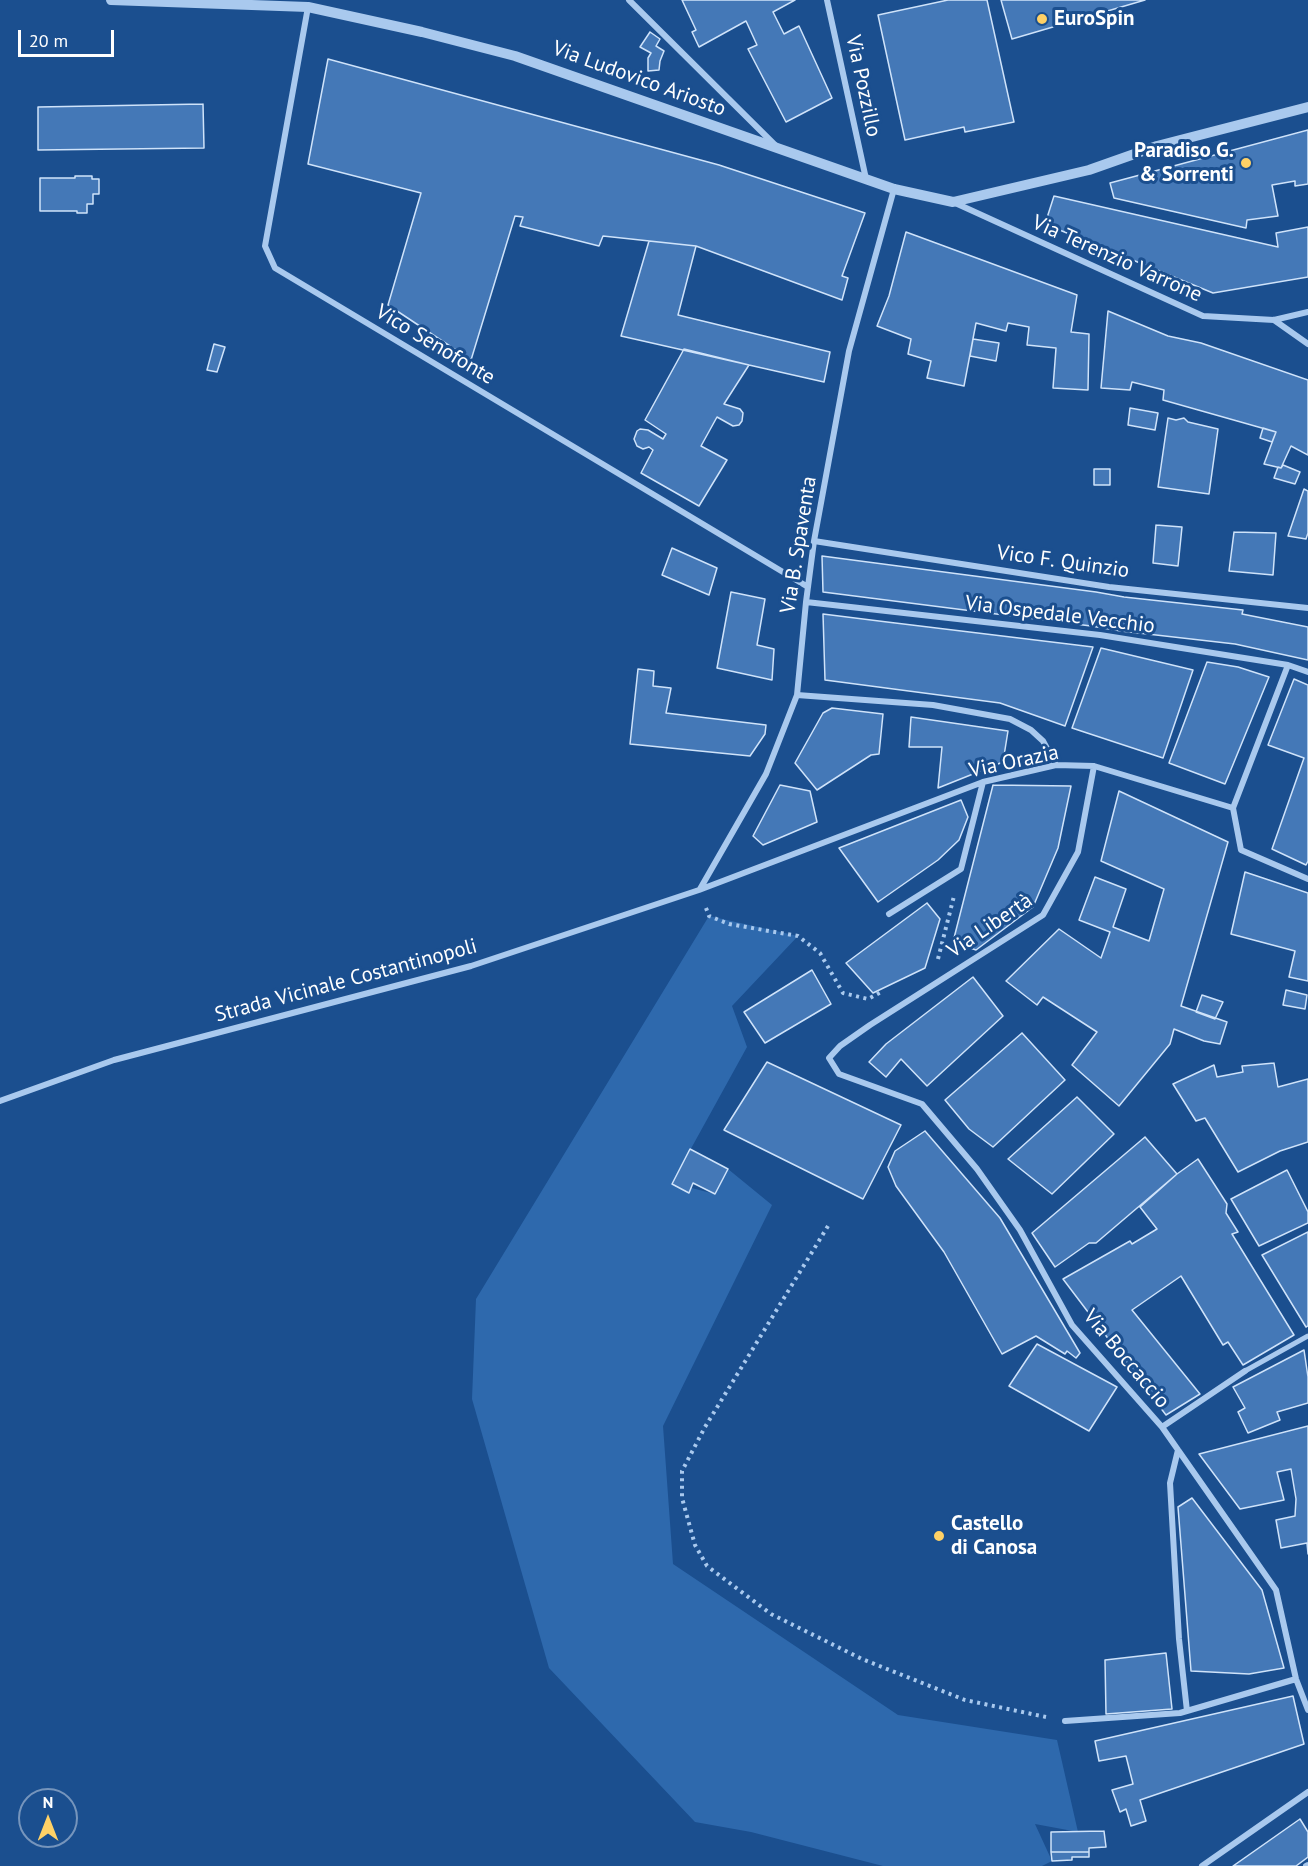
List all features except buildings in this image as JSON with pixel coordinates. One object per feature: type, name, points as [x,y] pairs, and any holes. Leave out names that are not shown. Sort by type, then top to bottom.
[{"type":"street","name":"Via Ludovico Ariosto","points":[[111,0],[308,8],[422,32],[515,56],[894,189],[953,202]]},
{"type":"street","name":"Via Pozzillo","points":[[827,0],[866,179]]},
{"type":"street","points":[[632,1],[781,150]]},
{"type":"street","name":"Vico Senofonte","points":[[308,8],[265,246],[275,268],[808,587]]},
{"type":"street","points":[[953,202],[1089,170],[1157,146],[1308,107]]},
{"type":"street","name":"Via B. Spaventa","points":[[699,890],[766,774],[797,695],[814,541],[849,351],[894,189]]},
{"type":"street","name":"Via Terenzio Varrone","points":[[953,202],[1203,316],[1274,320],[1308,312]]},
{"type":"street","points":[[1274,320],[1308,344]]},
{"type":"street","name":"Vico F. Quinzio","points":[[814,541],[1109,587],[1308,609]]},
{"type":"street","name":"Via Ospedale Vecchio","points":[[806,602],[1100,635],[1288,665],[1308,672]]},
{"type":"street","points":[[1288,665],[1233,808],[1241,850],[1308,879]]},
{"type":"street","points":[[797,695],[933,705],[1011,719],[1031,730],[1043,741],[1056,765]]},
{"type":"street","name":"Via Orazia","points":[[699,890],[983,782],[1056,765],[1094,766],[1233,808]]},
{"type":"street","name":"Via Libertà","points":[[829,1058],[840,1046],[1043,915],[1078,852],[1094,766]]},
{"type":"street","points":[[889,914],[961,869],[983,782]]},
{"type":"street","name":"Strada Vicinale Costantinopoli","points":[[0,1101],[114,1059],[471,966],[699,890]]},
{"type":"street","name":"Via Boccaccio","points":[[829,1058],[839,1074],[922,1104],[977,1169],[1020,1230],[1072,1325],[1162,1427],[1276,1590],[1296,1679],[1308,1710]]},
{"type":"street","points":[[1162,1427],[1245,1371],[1308,1336]]},
{"type":"street","points":[[1178,1450],[1170,1483],[1179,1640],[1187,1711]]},
{"type":"street","points":[[1065,1721],[1180,1713],[1296,1679]]},
{"type":"street","points":[[1202,1866],[1308,1792]]},
{"type":"path","points":[[931,986],[961,869]]},
{"type":"path","points":[[699,890],[709,916],[729,924],[798,936],[820,953],[843,993],[868,999]]},
{"type":"path","points":[[828,1226],[705,1427],[682,1471],[682,1498],[694,1545],[707,1566],[771,1614],[862,1659],[965,1700],[1065,1721]]},
{"type":"shaded area","points":[[709,916],[798,936],[732,1006],[747,1047],[672,1183],[715,1194],[728,1169],[772,1205],[663,1426],[673,1564],[898,1715],[1057,1740],[1078,1832],[1035,1824],[1052,1861],[1042,1866],[883,1866],[751,1832],[695,1822],[549,1668],[472,1399],[476,1299]]},
{"type":"place","name":"EuroSpin","points":[[1042,19]]},
{"type":"place","name":"Paradiso G. & Sorrenti","points":[[1246,163]]},
{"type":"place","name":"Castello di Canosa","points":[[939,1536]]}]
